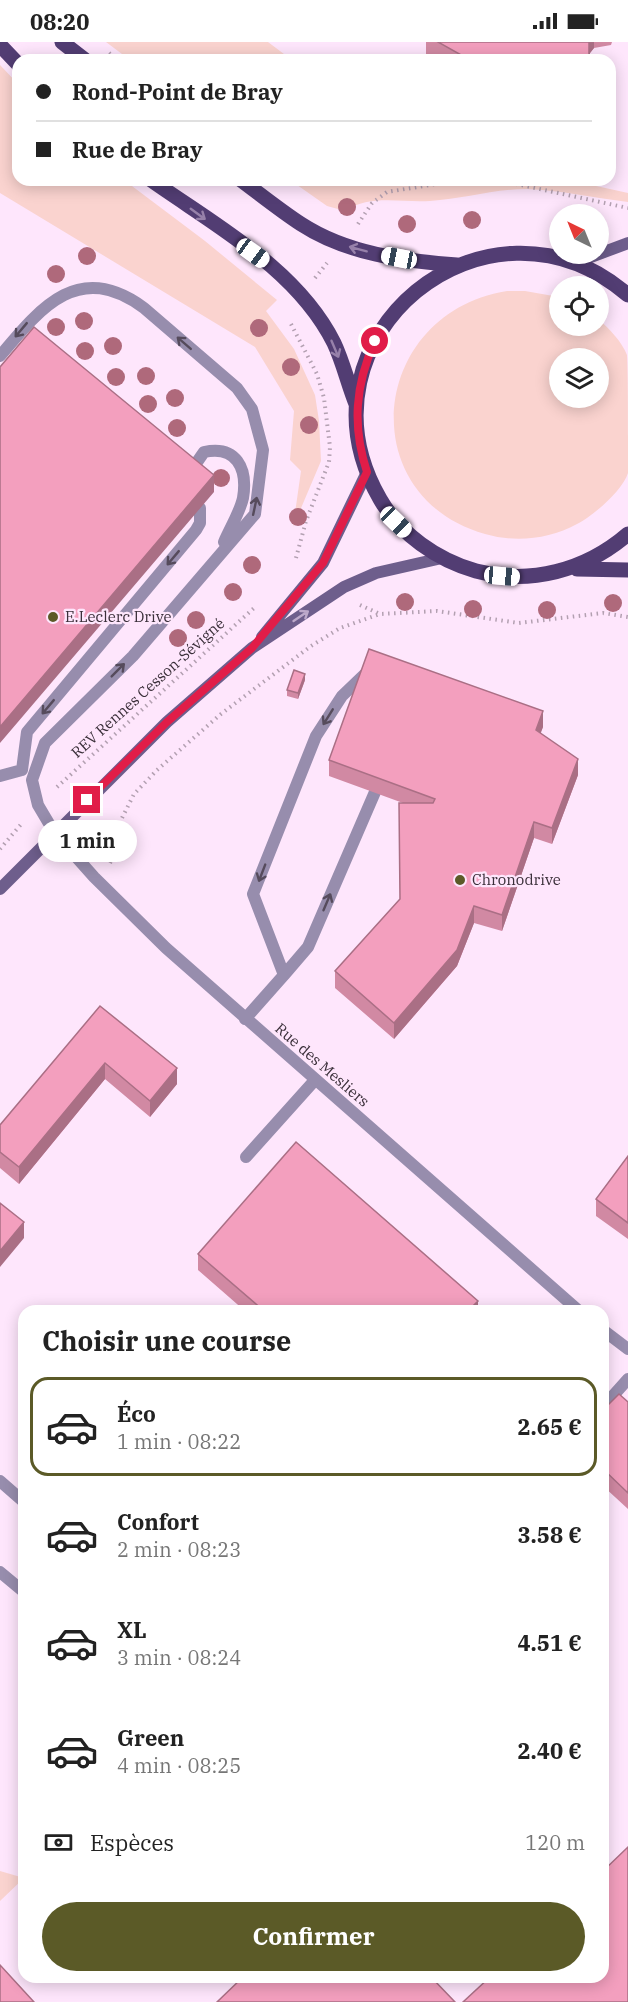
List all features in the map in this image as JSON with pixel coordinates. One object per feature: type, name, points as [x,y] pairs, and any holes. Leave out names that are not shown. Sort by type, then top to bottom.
[{"type":"main road","points":[[62,42],[77,54]]},
{"type":"main road","points":[[0,45],[12,58]]},
{"type":"main road","points":[[159,186],[272,267],[301,295],[334,344],[357,407]]},
{"type":"main road","points":[[249,186],[302,225],[341,244],[419,262],[457,265]]},
{"type":"main road","points":[[549,256],[504,253],[457,265],[418,288],[386,321],[365,362],[357,407],[360,450],[367,472],[384,506],[396,522],[418,542],[442,558],[465,568],[498,575],[540,575],[565,570],[587,561],[628,534]]},
{"type":"main road","points":[[577,264],[596,272],[628,295]]},
{"type":"main road","points":[[565,570],[628,570]]},
{"type":"street","points":[[609,250],[628,243]]},
{"type":"street","points":[[0,356],[28,322],[50,303],[70,292],[92,286],[131,299],[237,388],[252,409],[263,450],[255,514],[220,551],[133,656],[45,743],[32,780],[22,770]]},
{"type":"street","points":[[193,474],[195,465],[204,452],[217,449],[232,455],[243,469],[243,498],[220,551]]},
{"type":"street","points":[[252,648],[323,563],[367,472]]},
{"type":"street","points":[[22,770],[27,732],[196,530],[200,523],[200,508]]},
{"type":"street","points":[[0,889],[54,832],[167,722],[252,648],[344,587],[376,573],[442,558]]},
{"type":"street","points":[[284,975],[254,894],[316,736],[342,696],[366,673]]},
{"type":"street","points":[[0,776],[22,770]]},
{"type":"street","name":"Rue des Mesliers","points":[[32,780],[38,804],[54,832],[94,877],[166,948],[572,1305]]},
{"type":"street","points":[[245,1019],[308,947],[375,792]]},
{"type":"street","points":[[246,1157],[315,1080]]},
{"type":"street","points":[[609,1335],[628,1349]]},
{"type":"street","points":[[609,1400],[628,1379]]},
{"type":"street","points":[[0,1481],[18,1497]]},
{"type":"street","points":[[0,1572],[18,1587]]},
{"type":"path","points":[[295,563],[301,541],[323,563]]},
{"type":"path","points":[[344,587],[355,603],[380,614]]},
{"type":"path","name":"REV Rennes Cesson-Sévigné","points":[[0,849],[38,804],[258,604]]},
{"type":"path","points":[[94,877],[114,860],[119,847],[120,822],[134,794],[157,770],[221,714],[311,646],[340,628],[380,614],[437,611],[519,623],[603,613],[628,617]]},
{"type":"shaded area","points":[[106,42],[268,42],[284,54],[122,54]]},
{"type":"shaded area","points":[[0,65],[12,78],[12,186],[132,186],[205,241],[277,300],[266,311],[294,349],[315,395],[319,421],[321,461],[293,527],[301,471],[290,460],[294,411],[255,347],[0,193]]},
{"type":"shaded area","points":[[299,186],[596,186],[628,193],[628,202],[565,192],[527,189],[430,201],[375,201],[345,211],[327,206]]},
{"type":"shaded area","points":[[507,291],[525,291],[549,295],[549,336],[609,336],[609,329],[627,355],[628,473],[620,487],[607,502],[577,524],[555,533],[532,538],[520,539],[485,534],[442,514],[413,483],[397,446],[394,406],[405,368],[427,333],[461,306]]},
{"type":"shaded area","points":[[0,1871],[18,1876],[18,1884],[0,1901]]},
{"type":"building","points":[[438,42],[589,42],[589,54],[459,54]]},
{"type":"building","name":"E.Leclerc Drive","points":[[34,327],[214,475],[0,727],[0,367]]},
{"type":"building","name":"Chronodrive","points":[[369,649],[543,711],[536,730],[578,759],[552,828],[534,822],[502,915],[474,906],[457,950],[394,1023],[335,971],[400,899],[399,803],[433,803],[435,799],[329,760]]},
{"type":"building","points":[[294,670],[305,674],[298,693],[287,690]]},
{"type":"building","points":[[100,1006],[177,1068],[150,1101],[105,1063],[19,1167],[0,1152],[0,1125]]},
{"type":"building","points":[[296,1142],[478,1301],[474,1305],[257,1305],[198,1254]]},
{"type":"building","points":[[628,1156],[628,1223],[596,1199]]},
{"type":"building","points":[[0,1203],[24,1222],[0,1251]]},
{"type":"building","points":[[619,1394],[628,1402],[628,1493],[609,1475],[609,1404]]},
{"type":"building","points":[[628,1847],[628,2002],[463,2002],[484,1983],[609,1983],[609,1865]]},
{"type":"building","points":[[0,1965],[34,2002],[0,2002]]},
{"type":"building","points":[[237,1983],[437,1983],[455,2002],[217,2002]]},
{"type":"place","name":"E.Leclerc Drive","points":[[53,617]]},
{"type":"place","name":"Chronodrive","points":[[460,880]]},
{"type":"route","points":[[87,800],[167,722],[252,648],[323,563],[367,472],[360,450],[357,407],[359,384],[365,362],[375,341]]}]
